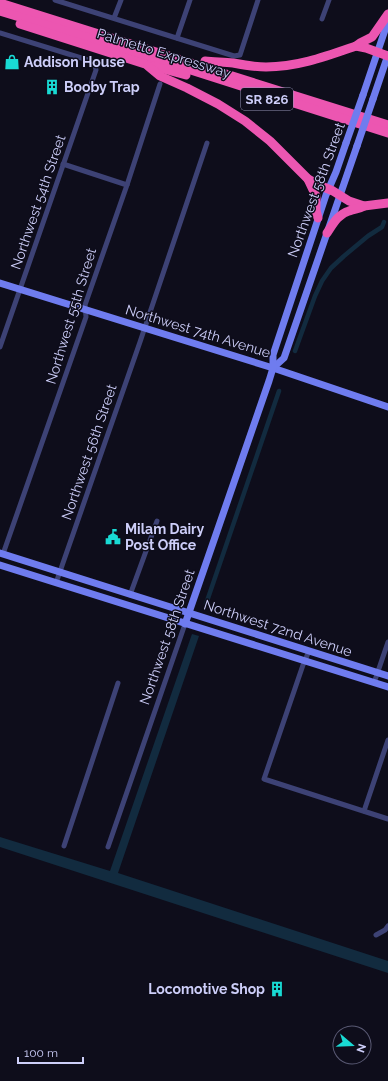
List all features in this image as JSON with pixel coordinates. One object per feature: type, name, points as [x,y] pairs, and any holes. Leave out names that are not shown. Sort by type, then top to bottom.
[{"type":"highway","name":"Palmetto Expressway","points":[[11,0],[205,61],[388,121]]},
{"type":"highway","points":[[0,3],[388,125]]},
{"type":"highway","points":[[0,11],[388,134]]},
{"type":"highway","points":[[205,61],[257,66],[283,66],[307,62],[356,46],[372,36],[388,14]]},
{"type":"highway","name":"Palmetto Expressway","points":[[0,17],[145,64],[233,88],[388,138]]},
{"type":"highway","points":[[356,46],[388,56]]},
{"type":"highway","points":[[145,64],[160,76],[218,104],[245,121],[270,141],[308,179],[320,186],[340,194],[349,201],[364,206]]},
{"type":"highway","points":[[308,179],[316,196],[316,210],[318,218]]},
{"type":"highway","points":[[327,233],[336,219],[349,210],[359,209],[364,206],[388,203]]},
{"type":"main road","name":"Northwest 58th Street","points":[[185,624],[273,368],[273,355],[318,218],[336,172],[388,22]]},
{"type":"main road","name":"Northwest 58th Street","points":[[273,368],[284,358],[388,56]]},
{"type":"main road","name":"Northwest 74th Avenue","points":[[0,283],[273,368],[388,406]]},
{"type":"main road","name":"Northwest 72nd Avenue","points":[[1,554],[388,676]]},
{"type":"main road","name":"Northwest 72nd Avenue","points":[[0,565],[388,687]]},
{"type":"street","points":[[55,0],[234,56],[240,55],[258,0]]},
{"type":"street","points":[[114,18],[120,0]]},
{"type":"street","points":[[177,38],[190,0]]},
{"type":"street","points":[[322,19],[329,0]]},
{"type":"street","name":"Northwest 54th Street","points":[[0,33],[91,61],[96,65],[96,70],[0,347]]},
{"type":"street","name":"Northwest 55th Street","points":[[1,554],[86,317],[84,305],[127,185],[160,84]]},
{"type":"street","name":"Northwest 56th Street","points":[[56,583],[207,143]]},
{"type":"street","points":[[63,164],[127,185]]},
{"type":"street","points":[[130,595],[157,520]]},
{"type":"street","name":"Northwest 58th Street","points":[[108,847],[185,624]]},
{"type":"street","points":[[374,683],[388,642]]},
{"type":"street","points":[[309,651],[264,779],[388,819]]},
{"type":"street","points":[[64,846],[118,683]]},
{"type":"street","points":[[364,811],[388,740]]},
{"type":"street","points":[[376,935],[385,930],[388,926]]},
{"type":"water","points":[[192,634],[199,636],[118,873],[388,961],[388,973],[0,847],[0,837],[110,871]]},
{"type":"waterway","points":[[295,351],[322,281],[331,268],[368,236],[382,227],[384,222]]},
{"type":"waterway","points":[[206,604],[279,391]]},
{"type":"place","name":"Addison House","points":[[12,62]]},
{"type":"place","name":"Booby Trap","points":[[52,87]]},
{"type":"place","name":"Milam Dairy Post Office","points":[[113,537]]},
{"type":"place","name":"Locomotive Shop","points":[[277,989]]}]
